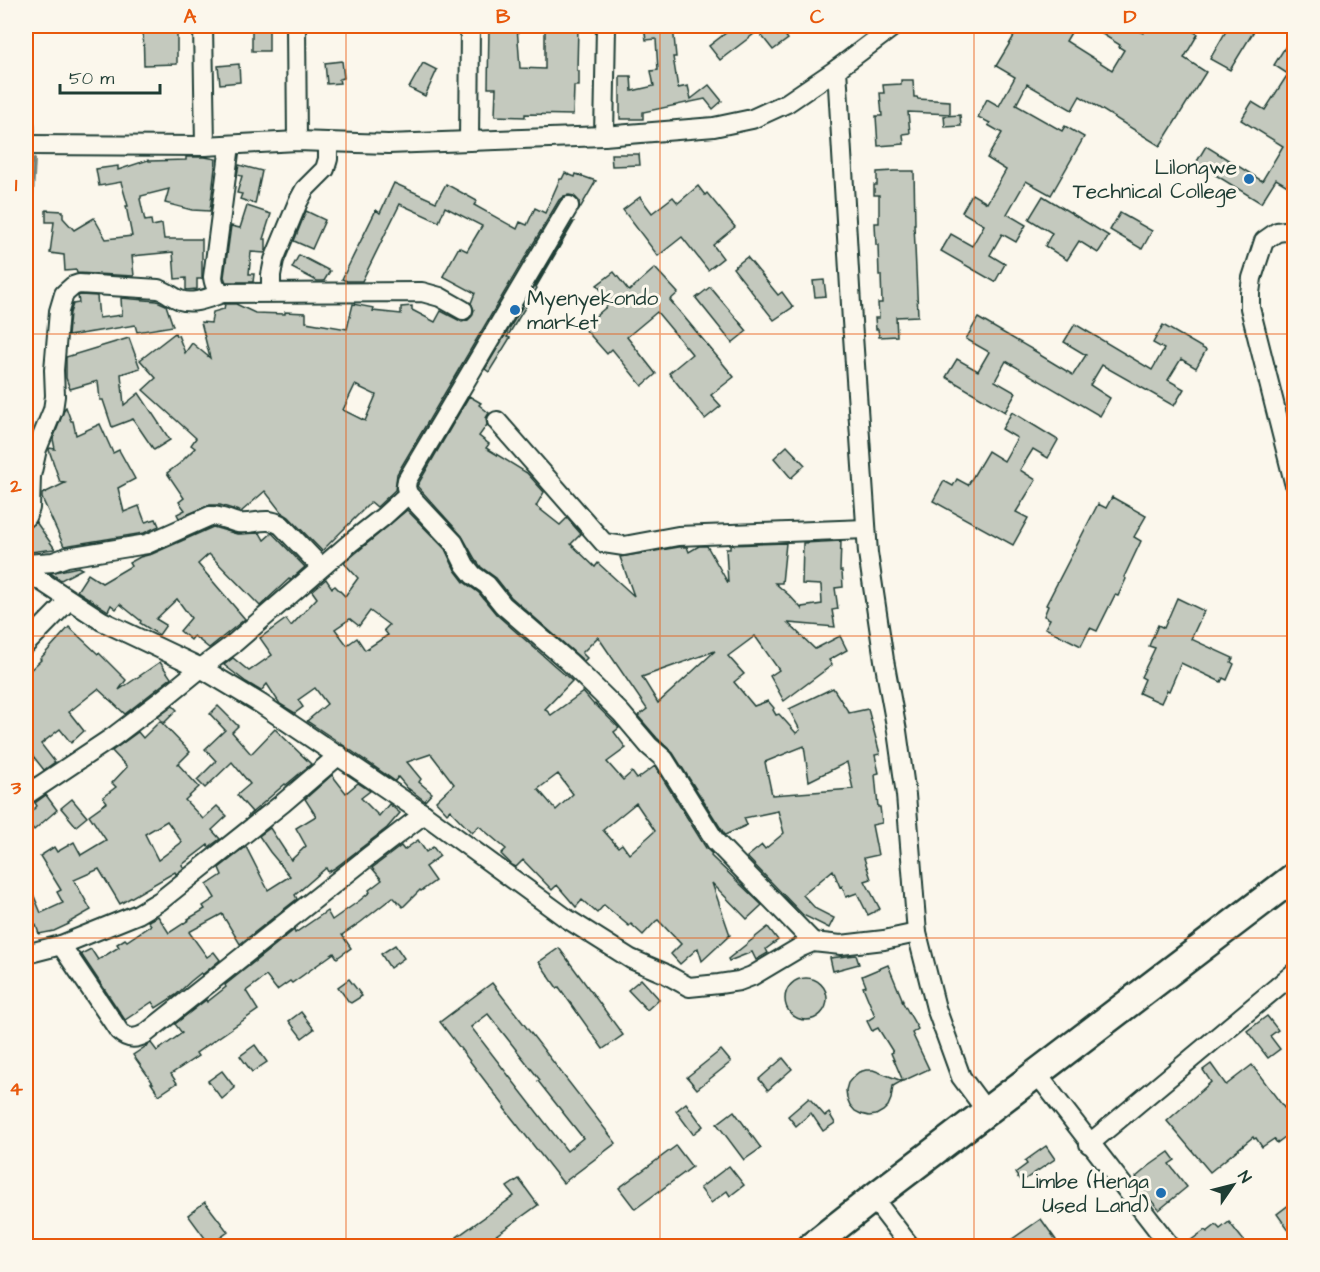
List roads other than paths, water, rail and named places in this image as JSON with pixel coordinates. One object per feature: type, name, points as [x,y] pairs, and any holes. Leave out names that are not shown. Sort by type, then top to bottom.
[{"type":"highway","points":[[812,1246],[1294,877]]},
{"type":"street","points":[[203,26],[205,146]]},
{"type":"street","points":[[296,26],[297,141]]},
{"type":"street","points":[[469,141],[470,26]]},
{"type":"street","points":[[604,136],[606,26]]},
{"type":"street","points":[[26,145],[205,146],[297,141],[388,144],[604,136],[714,127],[752,118],[787,103],[894,26]]},
{"type":"street","points":[[837,69],[869,564],[906,795],[917,933],[936,1008],[961,1077],[987,1112]]},
{"type":"street","points":[[271,292],[274,260],[305,189],[325,169],[328,159],[328,142]]},
{"type":"street","points":[[224,293],[218,290],[213,277],[230,145]]},
{"type":"street","points":[[569,206],[407,480],[408,494],[454,543],[473,575],[487,585],[503,606],[569,662],[664,759],[716,842],[813,942]]},
{"type":"street","points":[[1294,233],[1277,232],[1264,242],[1250,293],[1251,308],[1287,417],[1294,482]]},
{"type":"street","points":[[26,517],[30,508],[31,476],[37,449],[53,410],[59,311],[64,294],[79,284],[165,290],[177,299],[187,302],[200,301],[224,293],[422,292],[440,297],[463,310]]},
{"type":"street","points":[[497,421],[604,543],[624,546],[678,536],[866,529]]},
{"type":"street","points":[[26,795],[113,737],[232,645],[408,494]]},
{"type":"street","points":[[26,564],[147,544],[215,515],[238,523],[267,520],[276,522],[321,567]]},
{"type":"street","points":[[26,571],[102,621],[201,668],[261,704],[424,814],[566,918],[632,959],[689,987],[739,981],[813,942],[842,945],[917,933]]},
{"type":"street","points":[[26,644],[69,600]]},
{"type":"street","points":[[26,954],[61,945],[138,914],[160,901],[283,803],[339,755]]},
{"type":"street","points":[[61,945],[119,1031],[124,1036],[138,1038],[424,814]]},
{"type":"street","points":[[1089,1144],[1294,973]]},
{"type":"street","points":[[1037,1074],[1170,1246]]},
{"type":"street","points":[[873,1198],[910,1246]]},
{"type":"waterway","points":[[26,70],[34,131]]},
{"type":"waterway","points":[[26,257],[29,252],[34,159]]},
{"type":"place","name":"Lilongwe Technical College","points":[[1249,179]]},
{"type":"place","name":"Myenyekondo market","points":[[515,310]]},
{"type":"place","name":"Limbe (Henga Used Land)","points":[[1161,1193]]}]
